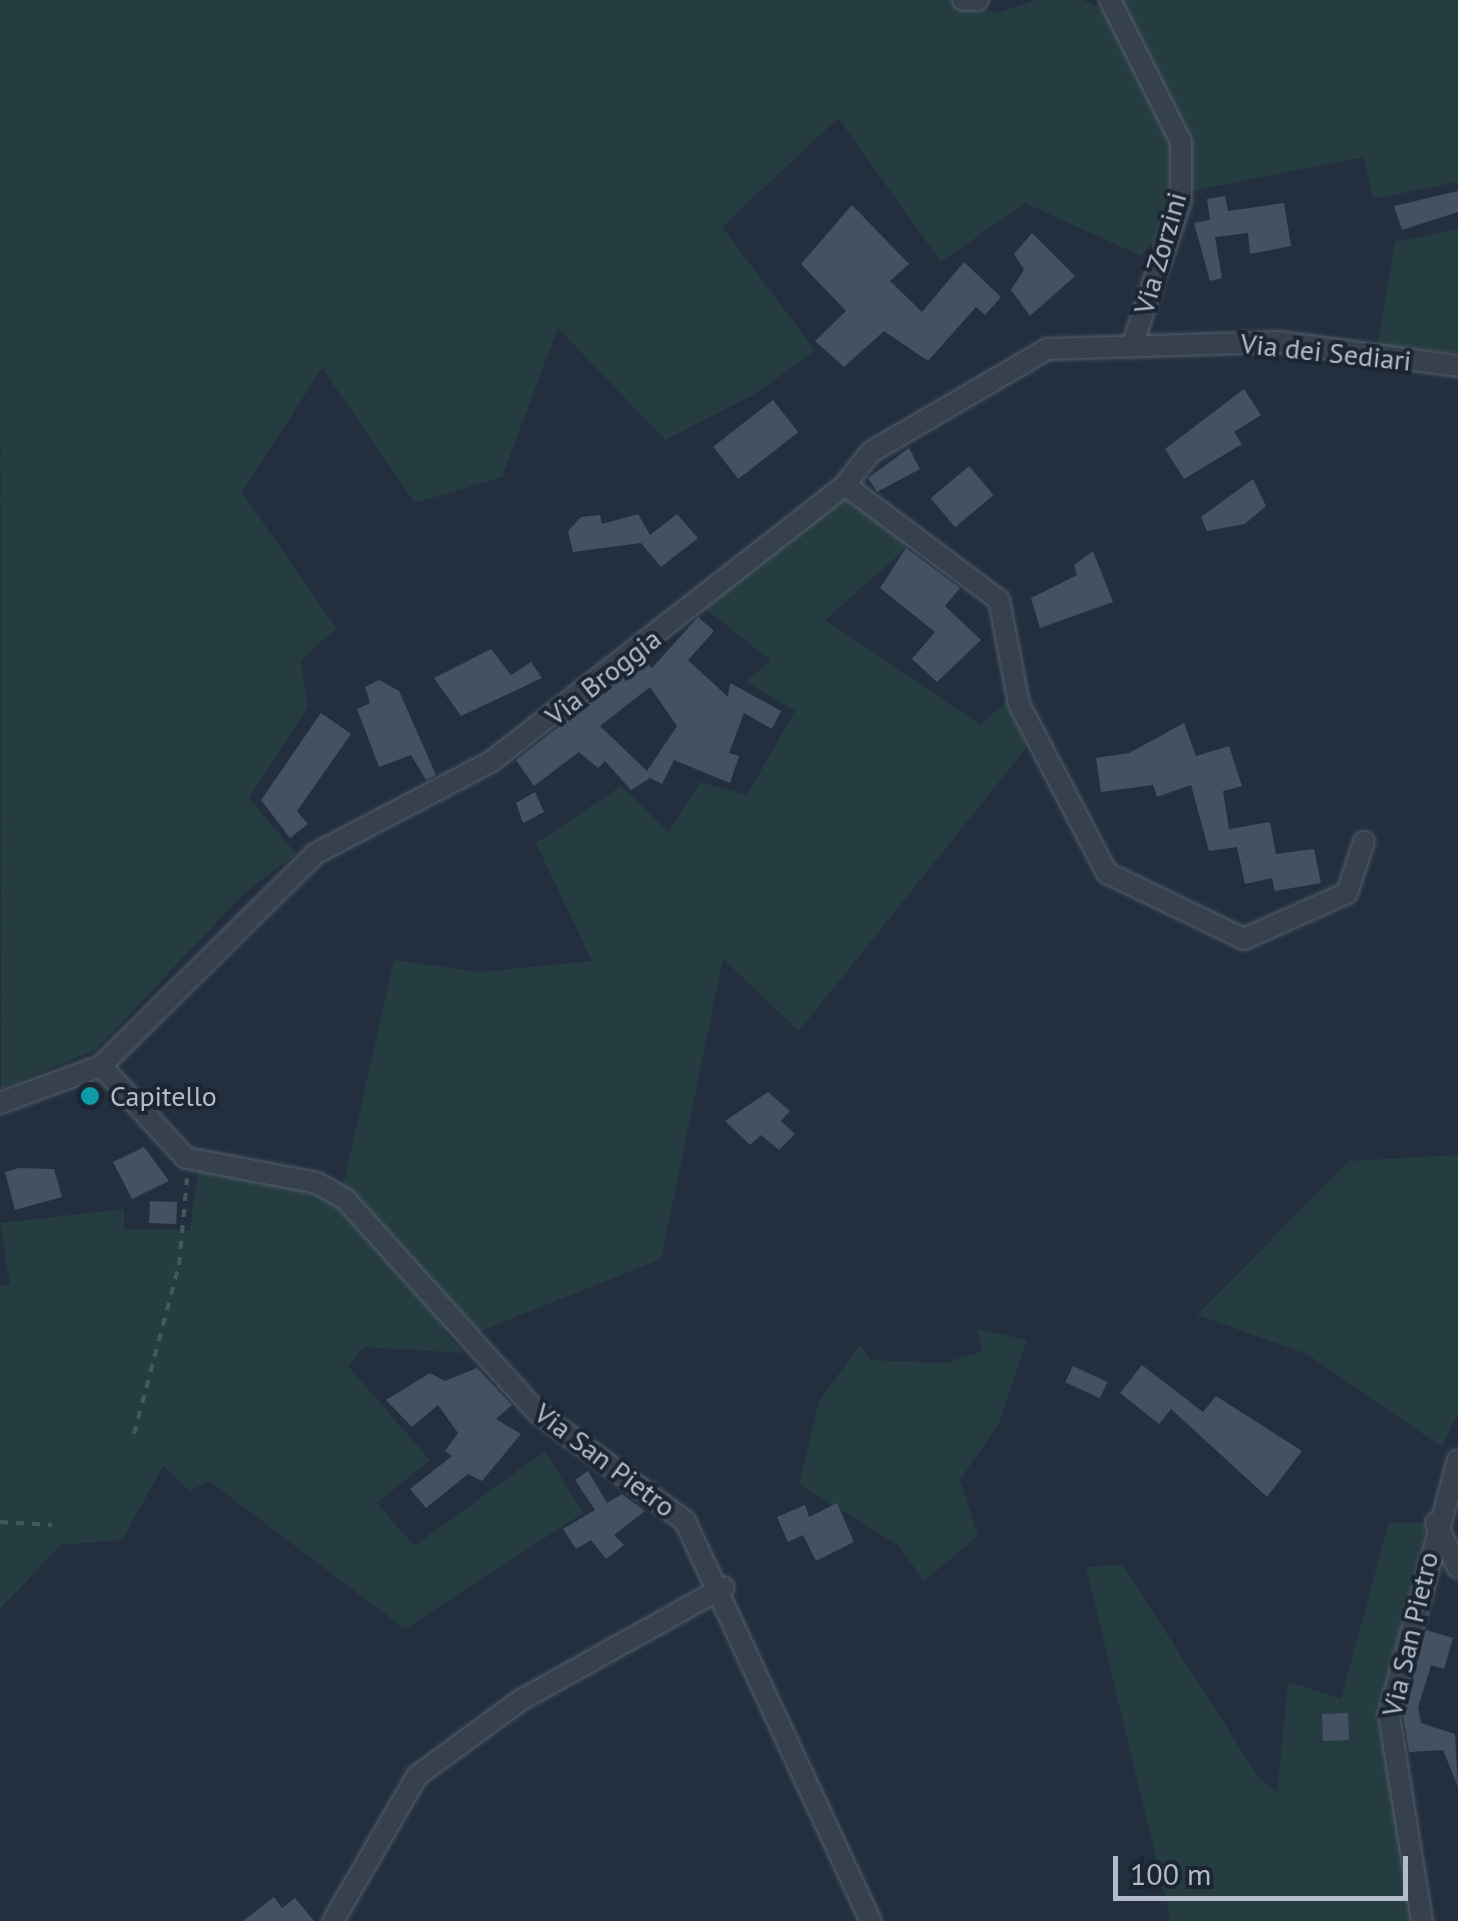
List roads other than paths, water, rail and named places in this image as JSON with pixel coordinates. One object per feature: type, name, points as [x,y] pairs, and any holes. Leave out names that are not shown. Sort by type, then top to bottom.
[{"type":"street","points":[[963,0],[978,0]]},
{"type":"street","name":"Via Zorzini","points":[[1110,0],[1181,142],[1182,200],[1133,342]]},
{"type":"street","name":"Via dei Sediari","points":[[1133,342],[1280,342],[1458,366]]},
{"type":"street","name":"Via Broggia","points":[[101,1066],[315,854],[492,761],[845,485],[871,452],[1048,350],[1133,342]]},
{"type":"street","points":[[845,485],[999,600],[1018,704],[1107,872],[1244,940],[1347,893],[1364,842]]},
{"type":"street","points":[[0,1103],[101,1066]]},
{"type":"street","name":"Via San Pietro","points":[[101,1066],[186,1158],[317,1183],[346,1200],[537,1412],[685,1521],[724,1587],[871,1921]]},
{"type":"street","name":"Via San Pietro","points":[[1422,1921],[1388,1714],[1436,1523],[1458,1460]]},
{"type":"street","points":[[1436,1523],[1458,1568]]},
{"type":"street","points":[[333,1921],[416,1776],[521,1700],[724,1587]]},
{"type":"place","name":"Capitello","points":[[90,1096]]}]
